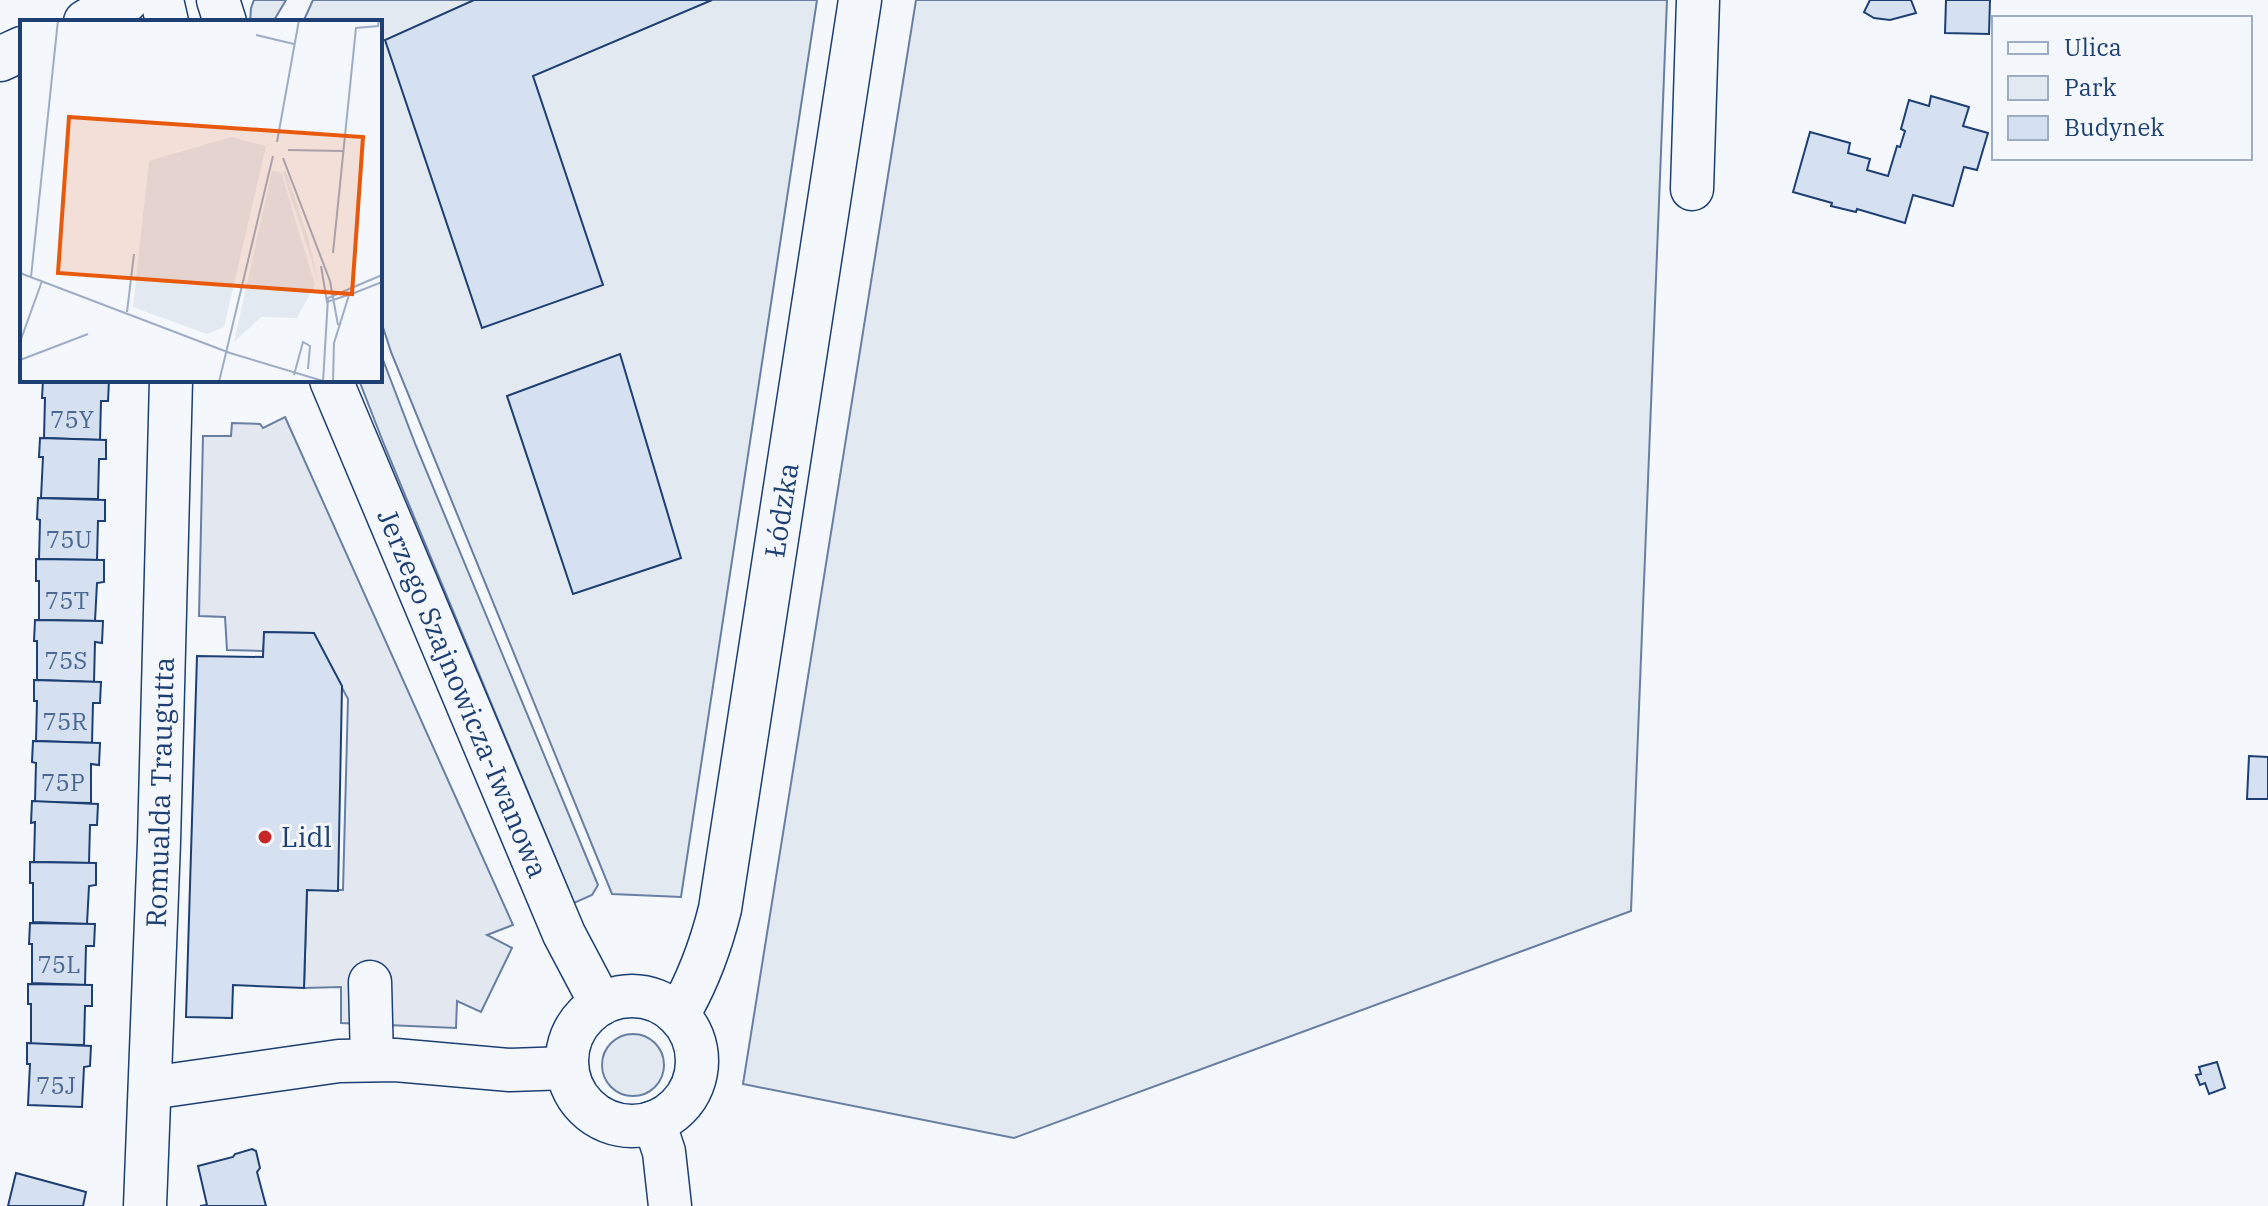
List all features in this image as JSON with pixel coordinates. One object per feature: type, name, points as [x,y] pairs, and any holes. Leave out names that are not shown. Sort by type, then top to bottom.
[{"type":"main road","points":[[90,20],[126,0]]},
{"type":"main road","points":[[0,59],[20,50]]},
{"type":"street","points":[[162,0],[167,20]]},
{"type":"street","points":[[218,0],[224,20]]},
{"type":"street","name":"Łódzka","points":[[678,1015],[692,988],[720,909],[860,0]]},
{"type":"street","points":[[1692,189],[1698,0]]},
{"type":"street","name":"Romualda Traugutta","points":[[145,1206],[159,842],[171,382]]},
{"type":"street","name":"Jerzego Szajnowicza-Iwanowa","points":[[332,382],[564,934],[601,1004]]},
{"type":"street","points":[[370,982],[372,1060]]},
{"type":"street","points":[[635,996],[658,1002],[678,1015],[695,1043],[696,1075],[690,1091],[669,1115],[654,1122],[625,1126],[610,1123],[597,1116],[576,1096],[567,1068],[567,1053],[578,1025],[588,1014],[611,1000],[635,996]]},
{"type":"street","points":[[150,1088],[339,1061],[395,1060],[493,1070],[567,1068]]},
{"type":"street","points":[[654,1122],[664,1152],[670,1206]]},
{"type":"green space","points":[[254,0],[286,0],[274,20],[250,20]]},
{"type":"green space","points":[[313,0],[817,0],[681,897],[612,894],[391,352],[382,324],[382,20],[304,20]]},
{"type":"green space","points":[[916,0],[1667,0],[1631,911],[1014,1138],[743,1084]]},
{"type":"green space","points":[[382,357],[598,885],[592,895],[574,903],[360,382],[382,382]]},
{"type":"green space","points":[[633,1034],[645,1036],[655,1043],[662,1053],[662,1077],[655,1087],[645,1094],[633,1096],[621,1094],[611,1087],[604,1077],[602,1065],[604,1053],[611,1043],[621,1036]]},
{"type":"shaded area","points":[[285,417],[513,925],[487,935],[512,948],[481,1012],[457,1001],[456,1028],[341,1023],[341,987],[304,988],[307,890],[343,890],[348,699],[313,633],[265,632],[263,651],[227,650],[225,617],[199,616],[203,436],[231,436],[232,423],[260,424],[263,428]]},
{"type":"building","points":[[474,0],[712,0],[533,76],[603,285],[482,328],[385,40]]},
{"type":"building","points":[[1870,0],[1911,0],[1916,13],[1890,20],[1874,18],[1864,12]]},
{"type":"building","points":[[1946,0],[1990,0],[1989,34],[1945,33]]},
{"type":"building","points":[[1931,96],[1969,107],[1963,126],[1988,133],[1977,170],[1964,167],[1953,206],[1913,195],[1905,223],[1857,209],[1856,212],[1831,206],[1832,203],[1793,192],[1810,132],[1850,143],[1848,153],[1870,159],[1867,170],[1888,176],[1905,131],[1901,129],[1909,100],[1929,106]]},
{"type":"building","points":[[620,354],[681,558],[573,594],[507,396]]},
{"type":"building","points":[[43,382],[109,382],[108,401],[101,401],[100,440],[44,438],[45,398],[42,398]]},
{"type":"building","points":[[40,438],[106,440],[106,459],[99,459],[98,499],[41,498],[43,457],[39,457]]},
{"type":"building","points":[[38,498],[105,500],[105,521],[98,521],[97,560],[39,559]]},
{"type":"building","points":[[36,559],[104,560],[104,582],[97,583],[95,621],[39,620]]},
{"type":"building","points":[[35,620],[103,621],[102,643],[95,642],[94,682],[37,680]]},
{"type":"building","name":"Lidl","points":[[264,632],[314,633],[342,686],[338,891],[307,890],[304,988],[233,985],[232,1018],[186,1017],[197,656],[263,657]]},
{"type":"building","points":[[34,680],[101,682],[100,703],[93,703],[92,743],[36,741]]},
{"type":"building","points":[[33,741],[100,743],[99,765],[91,764],[91,803],[35,802]]},
{"type":"building","points":[[2249,756],[2268,757],[2268,799],[2247,799]]},
{"type":"building","points":[[32,801],[98,804],[97,825],[90,825],[89,863],[34,862]]},
{"type":"building","points":[[30,862],[96,863],[96,885],[89,886],[87,924],[33,922]]},
{"type":"building","points":[[30,923],[95,924],[94,946],[86,946],[85,985],[32,983]]},
{"type":"building","points":[[28,984],[92,985],[92,1006],[85,1006],[84,1045],[31,1044]]},
{"type":"building","points":[[27,1043],[91,1046],[90,1066],[84,1067],[82,1107],[28,1105],[30,1064],[27,1064]]},
{"type":"building","points":[[2217,1062],[2225,1088],[2209,1094],[2205,1083],[2200,1085],[2196,1075],[2201,1074],[2199,1067]]},
{"type":"building","points":[[252,1149],[256,1151],[260,1168],[257,1172],[266,1206],[200,1206],[207,1205],[198,1166]]},
{"type":"building","points":[[16,1173],[86,1192],[83,1206],[8,1206]]},
{"type":"place","name":"Lidl","points":[[265,837]]}]
